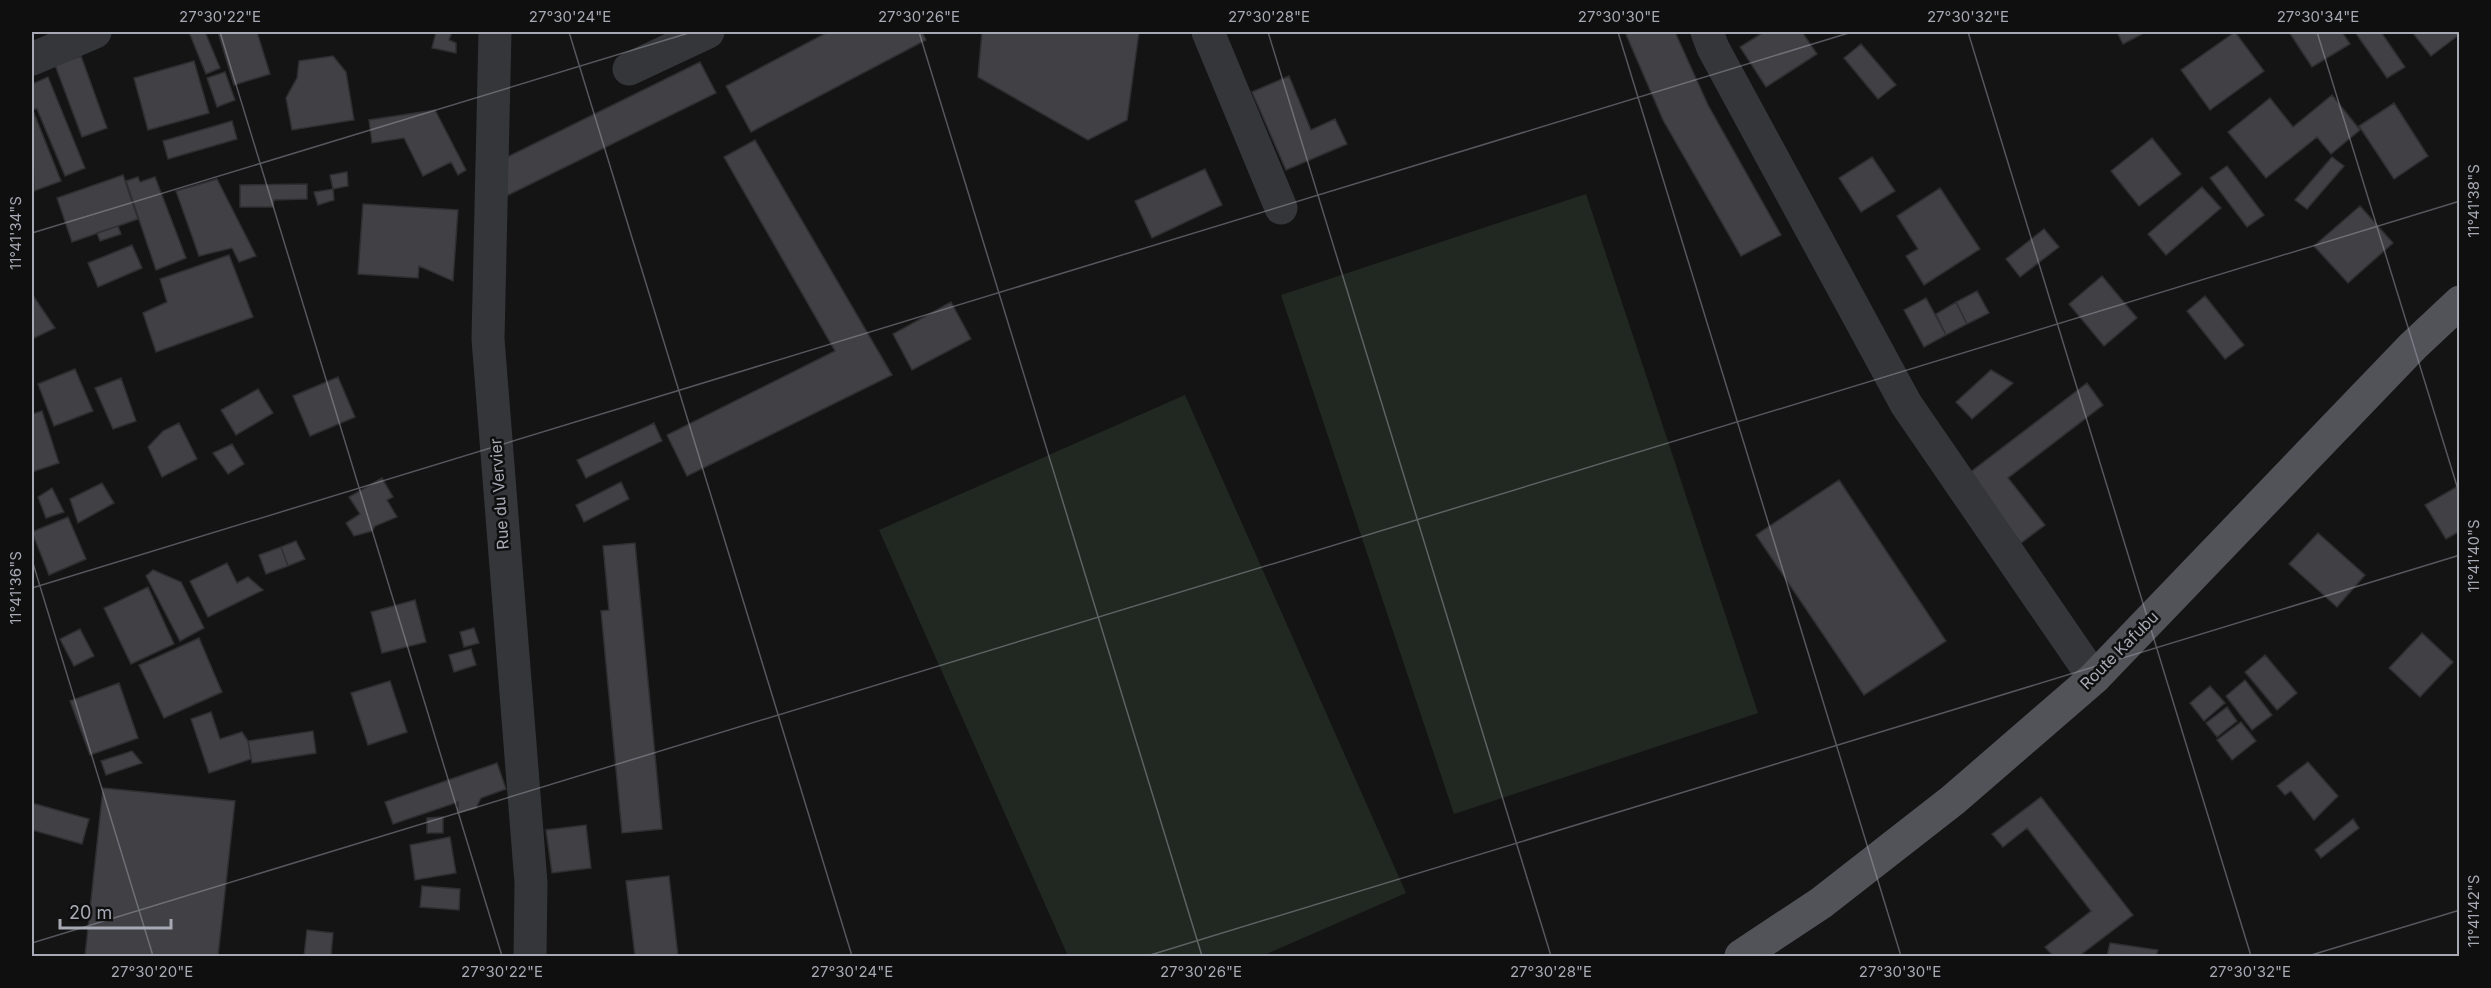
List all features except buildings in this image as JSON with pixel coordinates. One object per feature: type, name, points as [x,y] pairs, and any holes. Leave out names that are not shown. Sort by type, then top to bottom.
[{"type":"main road","name":"Route Kafubu","points":[[1741,957],[1821,903],[1953,800],[2094,678],[2405,354],[2460,302]]},
{"type":"street","points":[[32,59],[95,32]]},
{"type":"street","name":"Rue du Vervier","points":[[495,32],[488,339],[531,883],[530,957]]},
{"type":"street","points":[[629,69],[708,32]]},
{"type":"street","points":[[1208,32],[1281,208]]},
{"type":"street","points":[[1707,32],[1713,48],[1906,404],[2094,678]]},
{"type":"shaded area","points":[[1586,194],[1758,713],[1454,814],[1281,295]]},
{"type":"shaded area","points":[[1185,395],[1406,893],[1262,956],[1068,956],[879,530]]}]
